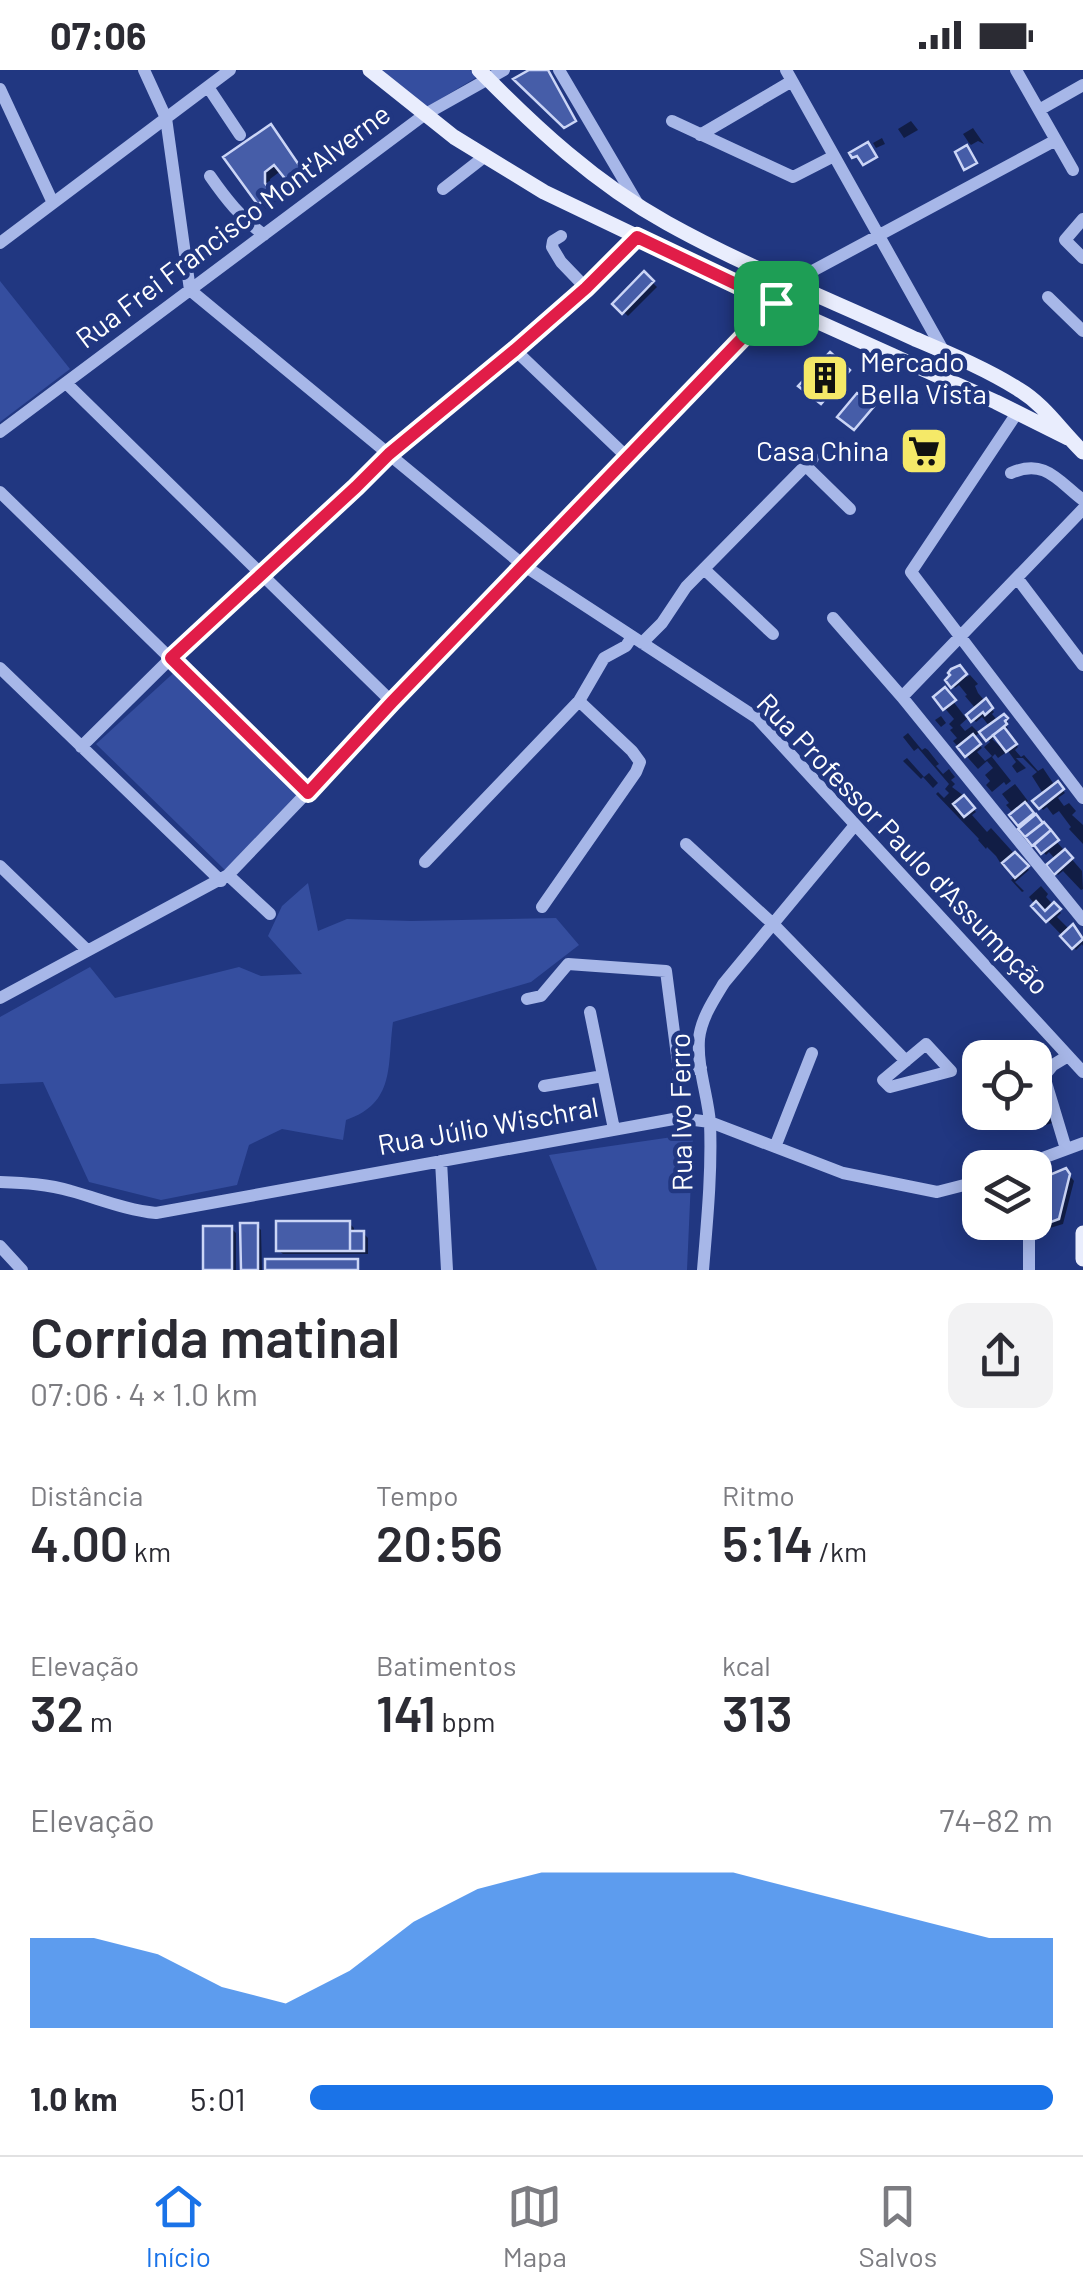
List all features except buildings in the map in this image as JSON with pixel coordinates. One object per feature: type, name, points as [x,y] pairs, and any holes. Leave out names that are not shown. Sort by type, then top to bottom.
[{"type":"main road","points":[[370,70],[484,157],[544,192],[1068,438]]},
{"type":"main road","points":[[483,74],[547,137],[640,208],[694,238],[1019,389],[1046,410],[1083,452]]},
{"type":"main road","points":[[1083,1232],[1083,1259]]},
{"type":"street","points":[[144,70],[166,118],[190,290]]},
{"type":"street","points":[[0,243],[230,70]]},
{"type":"street","name":"Rua Frei Francisco Mont'Alverne","points":[[0,432],[424,114],[483,74],[504,70]]},
{"type":"street","points":[[559,70],[640,208]]},
{"type":"street","points":[[1016,70],[1074,170]]},
{"type":"street","points":[[700,135],[789,76],[944,352]]},
{"type":"street","points":[[1039,110],[1083,85]]},
{"type":"street","points":[[208,87],[240,134]]},
{"type":"street","points":[[0,89],[53,203]]},
{"type":"street","points":[[672,121],[793,177],[834,156]]},
{"type":"street","points":[[0,998],[224,878],[792,282],[1056,140]]},
{"type":"street","points":[[585,169],[598,164],[606,152]]},
{"type":"street","points":[[443,189],[484,157]]},
{"type":"street","points":[[210,176],[245,222],[264,235]]},
{"type":"street","points":[[1083,219],[1064,240],[1083,258]]},
{"type":"street","points":[[561,236],[553,241],[552,247],[586,288]]},
{"type":"street","points":[[82,746],[389,454],[586,288],[637,237]]},
{"type":"street","name":"Rua Professor Paulo d'Assumpção","points":[[190,290],[524,565],[757,718],[1083,1072]]},
{"type":"street","points":[[1048,297],[1083,331]]},
{"type":"street","points":[[515,350],[628,458]]},
{"type":"street","points":[[66,383],[392,702]]},
{"type":"street","points":[[1017,412],[911,572],[1083,798]]},
{"type":"street","points":[[424,862],[579,701],[604,658],[662,623],[682,592],[809,462],[850,509]]},
{"type":"street","points":[[1011,473],[1032,466],[1043,469],[1083,500]]},
{"type":"street","points":[[0,492],[308,793]]},
{"type":"street","points":[[902,697],[1083,509]]},
{"type":"street","points":[[704,568],[772,634]]},
{"type":"street","points":[[1017,578],[1083,664]]},
{"type":"street","points":[[833,618],[1083,920]]},
{"type":"street","points":[[0,668],[224,878],[270,914]]},
{"type":"street","points":[[542,908],[640,762],[579,701]]},
{"type":"street","name":"Rua Ivo Ferro","points":[[703,1270],[710,1122],[699,1038],[707,1011],[724,984],[855,824]]},
{"type":"street","points":[[686,844],[774,925],[906,1060]]},
{"type":"street","points":[[0,866],[87,950]]},
{"type":"street","points":[[527,999],[541,996],[568,964],[666,972],[679,1070],[701,1068]]},
{"type":"street","points":[[590,1012],[614,1128]]},
{"type":"street","points":[[926,1044],[951,1071],[890,1087],[883,1080],[906,1060],[926,1044]]},
{"type":"street","points":[[775,1147],[812,1052]]},
{"type":"street","points":[[1066,1149],[1044,1076],[1068,1056]]},
{"type":"street","points":[[544,1086],[604,1076]]},
{"type":"street","name":"Rua Júlio Wischral","points":[[0,1182],[52,1186],[156,1214],[679,1118],[710,1122],[843,1172],[937,1192],[962,1186]]},
{"type":"street","points":[[1052,1154],[1083,1143]]},
{"type":"street","points":[[441,1161],[447,1270]]},
{"type":"street","points":[[1029,1240],[1029,1270]]},
{"type":"street","points":[[0,1246],[22,1270]]},
{"type":"shaded area","points":[[382,70],[470,70],[477,77],[427,107]]},
{"type":"shaded area","points":[[0,281],[70,369],[0,422]]},
{"type":"shaded area","points":[[180,667],[300,791],[225,870],[96,744]]},
{"type":"shaded area","points":[[308,883],[318,931],[347,919],[556,918],[579,945],[531,982],[393,1022],[389,1067],[381,1093],[374,1104],[346,1120],[343,1140],[282,1129],[249,1145],[237,1185],[161,1200],[89,1182],[43,1082],[0,1084],[0,1017],[90,967],[115,998],[239,967],[261,976],[302,974],[268,936],[282,906]]},
{"type":"shaded area","points":[[693,1134],[687,1270],[597,1270],[549,1155]]},
{"type":"place","name":"Mercado Bella Vista","points":[[825,378]]},
{"type":"place","name":"Casa China","points":[[924,451]]},
{"type":"route","points":[[637,237],[776,303],[308,793],[171,658],[389,454],[586,288],[637,237]]}]
